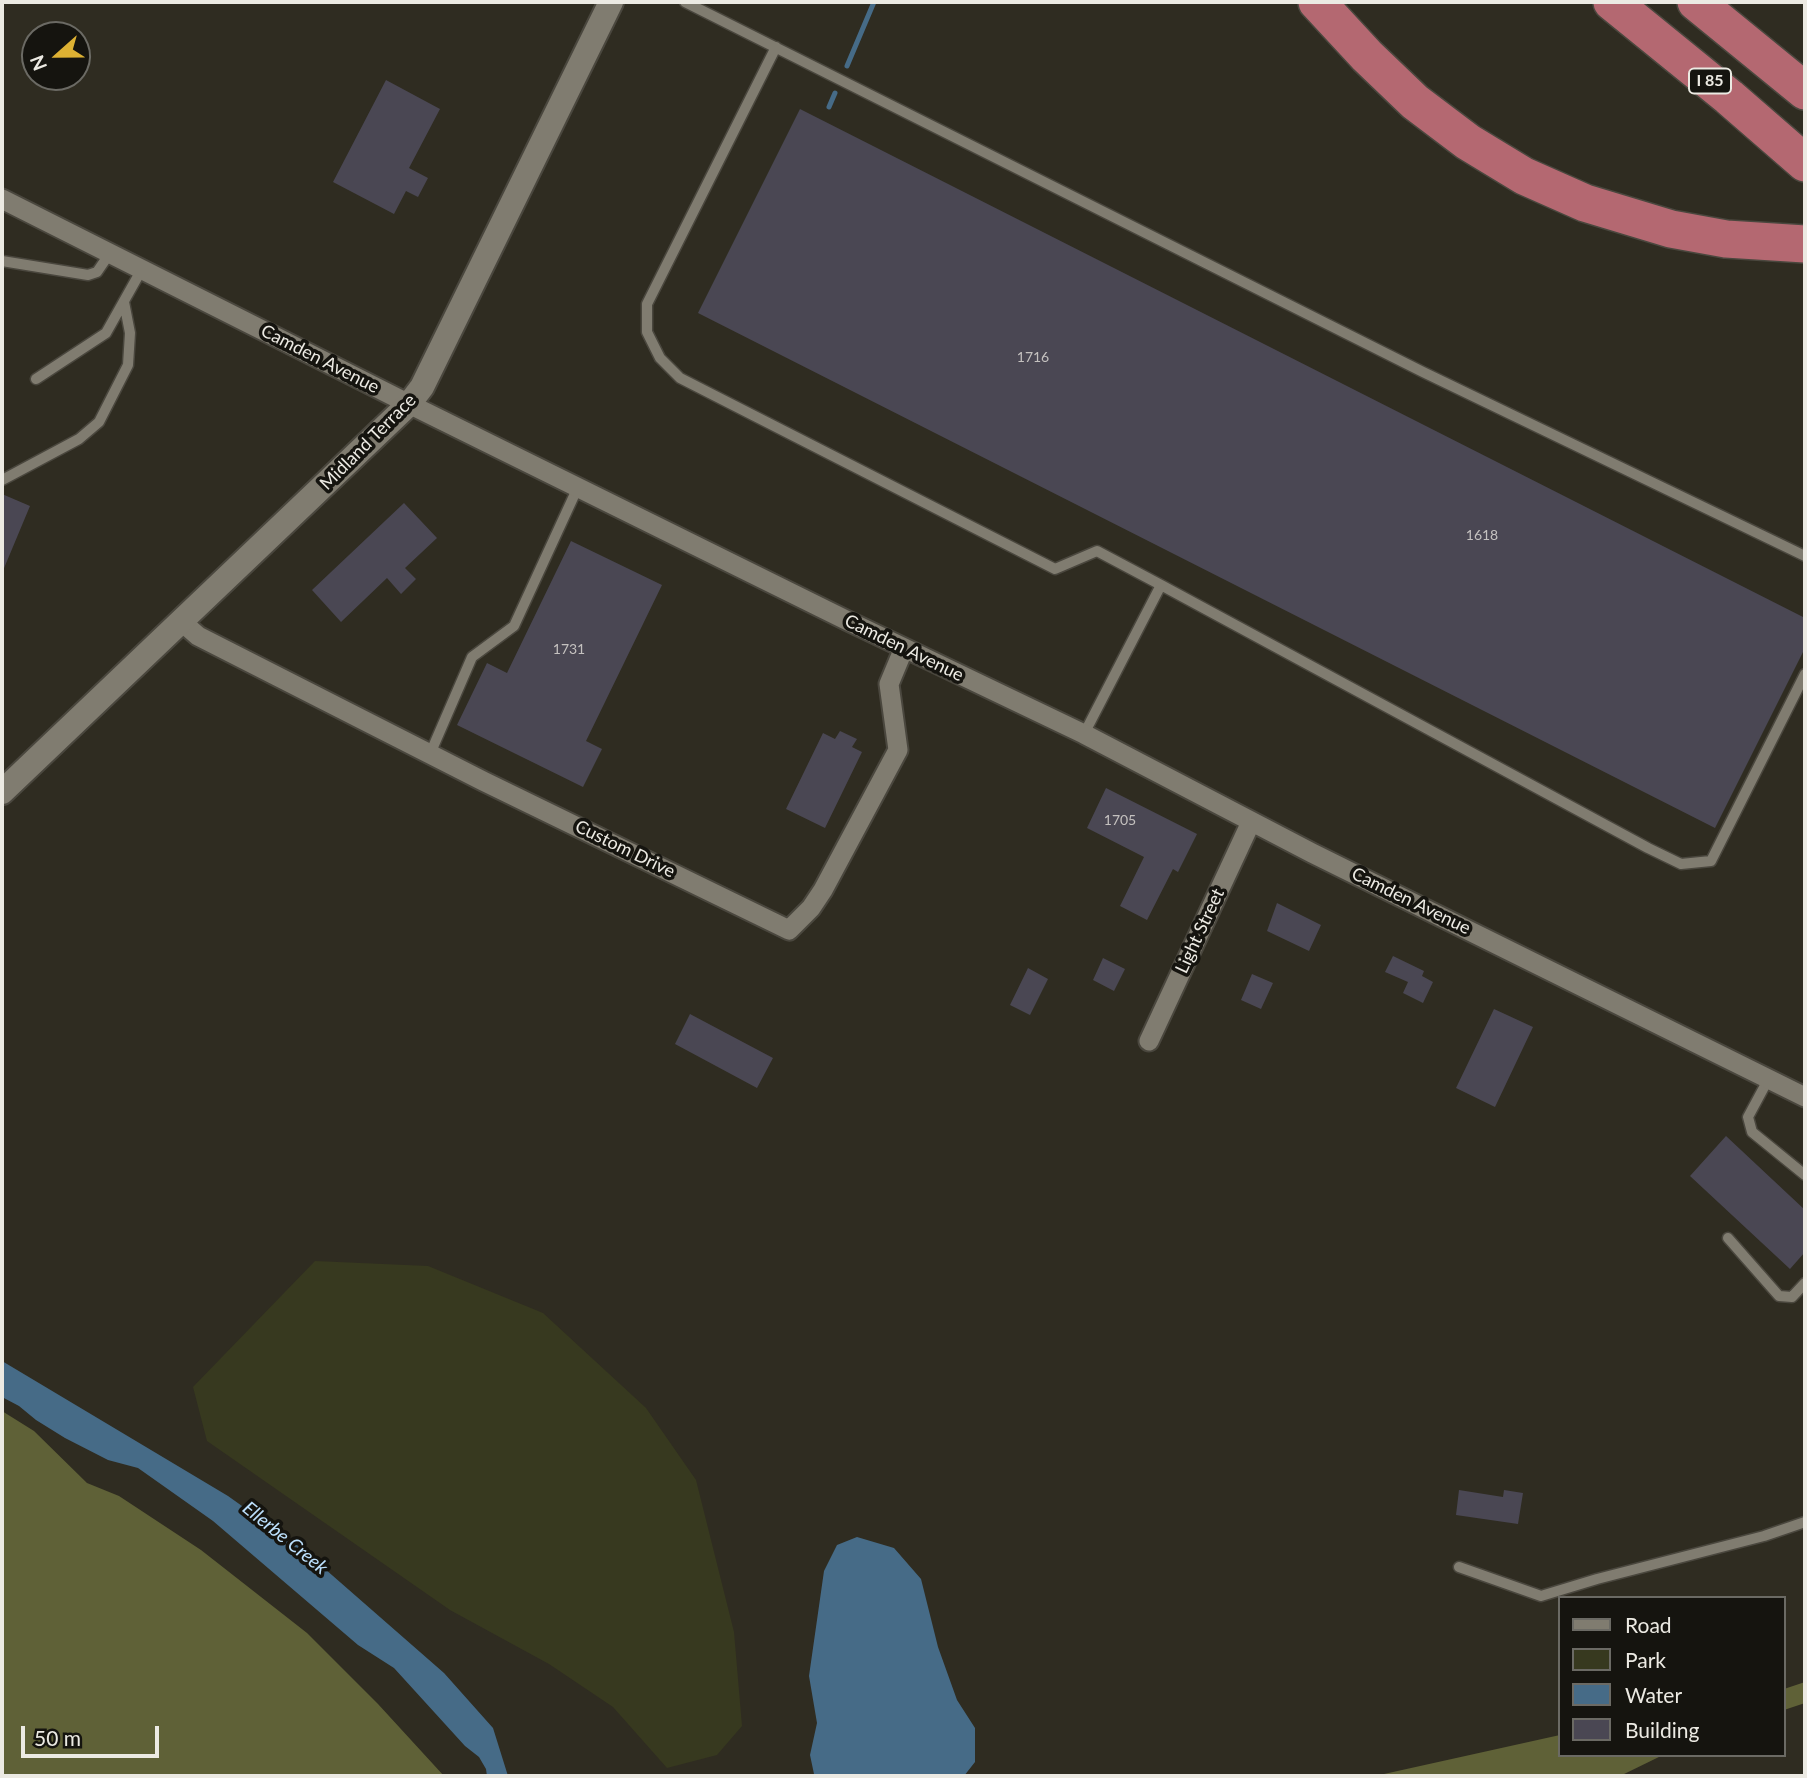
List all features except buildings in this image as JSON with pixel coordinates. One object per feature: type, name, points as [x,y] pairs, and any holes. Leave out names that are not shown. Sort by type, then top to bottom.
[{"type":"highway","points":[[1317,2],[1391,79],[1441,122],[1505,165],[1554,190],[1616,214],[1671,229],[1759,243],[1805,244]]},
{"type":"highway","name":"I 85","points":[[1612,2],[1805,163]]},
{"type":"highway","points":[[1696,2],[1805,92]]},
{"type":"street","name":"Midland Terrace","points":[[2,792],[409,404],[422,387],[447,338],[611,2]]},
{"type":"street","name":"Camden Avenue","points":[[2,198],[409,404],[1084,734],[1251,822],[1805,1097]]},
{"type":"street","name":"Custom Drive","points":[[182,622],[198,636],[430,754],[789,930],[824,890],[898,750],[889,684],[904,648]]},
{"type":"street","name":"Light Street","points":[[1149,1041],[1251,822]]},
{"type":"lane","points":[[685,2],[1423,372],[1805,556]]},
{"type":"lane","points":[[776,47],[647,304],[648,332],[660,358],[680,378],[1055,569],[1097,551],[1648,849],[1681,863],[1712,861],[1805,674]]},
{"type":"lane","points":[[2,261],[88,275],[97,272],[110,253]]},
{"type":"lane","points":[[36,379],[106,333],[142,269]]},
{"type":"lane","points":[[2,480],[79,439],[99,422],[128,365],[130,333],[124,302]]},
{"type":"lane","points":[[430,754],[472,657],[514,626],[578,487]]},
{"type":"lane","points":[[1084,734],[1161,585]]},
{"type":"lane","points":[[1769,1078],[1748,1117],[1752,1132],[1805,1175]]},
{"type":"lane","points":[[1728,1238],[1779,1296],[1792,1297],[1805,1283]]},
{"type":"lane","points":[[1459,1567],[1541,1596],[1764,1536],[1805,1522]]},
{"type":"green space","points":[[315,1261],[428,1266],[543,1313],[646,1408],[696,1480],[734,1632],[742,1726],[717,1755],[667,1768],[613,1707],[549,1664],[450,1610],[207,1441],[193,1387]]},
{"type":"green space","points":[[2,1411],[34,1431],[87,1483],[119,1496],[201,1550],[307,1633],[378,1704],[444,1776],[2,1776]]},
{"type":"green space","points":[[1805,1682],[1805,1703],[1786,1709],[1786,1688]]},
{"type":"green space","points":[[1559,1735],[1559,1757],[1659,1757],[1620,1776],[1375,1776]]},
{"type":"water","name":"Ellerbe Creek","points":[[2,1361],[228,1496],[301,1548],[444,1673],[493,1728],[508,1776],[487,1776],[479,1757],[465,1746],[394,1668],[358,1645],[213,1521],[138,1468],[108,1460],[65,1438],[2,1397]]},
{"type":"water","points":[[857,1537],[894,1548],[921,1579],[938,1647],[957,1700],[975,1728],[975,1762],[964,1776],[814,1774],[810,1755],[817,1723],[809,1676],[824,1571],[837,1545]]},
{"type":"waterway","points":[[847,66],[874,2]]},
{"type":"waterway","points":[[829,107],[835,93]]}]
